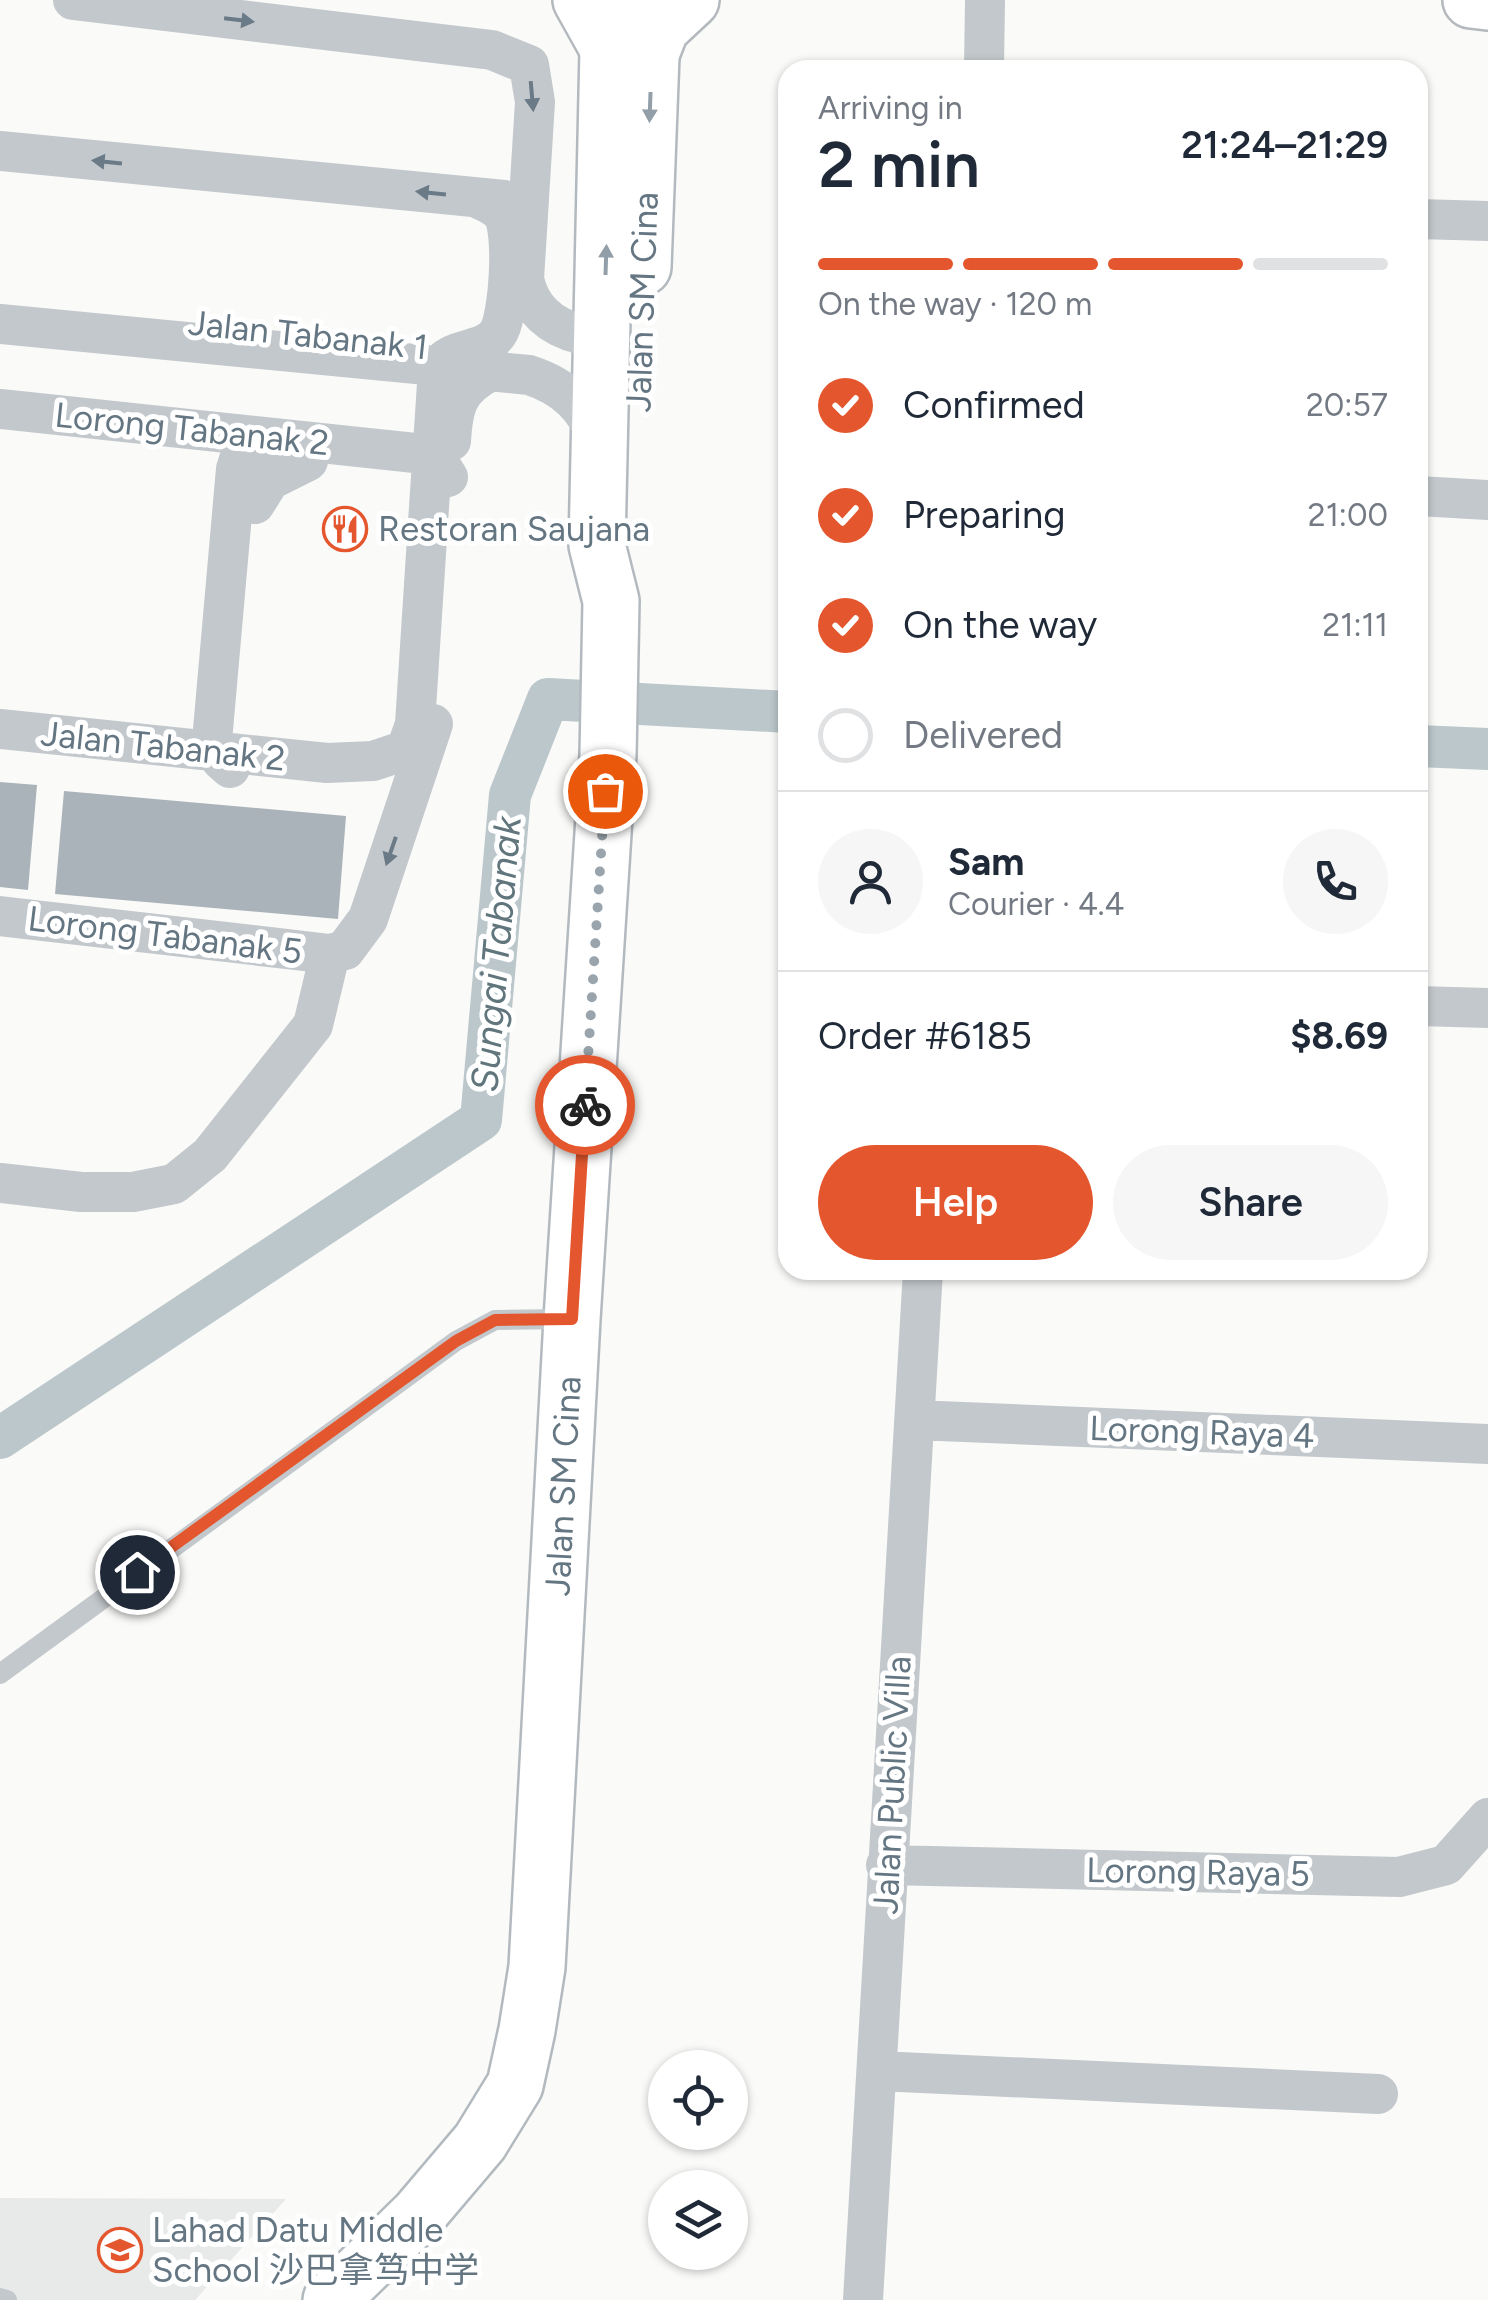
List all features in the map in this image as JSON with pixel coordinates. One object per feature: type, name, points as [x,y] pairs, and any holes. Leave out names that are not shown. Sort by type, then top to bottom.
[{"type":"main road","points":[[581,0],[631,26],[661,28],[691,0]]},
{"type":"main road","points":[[1471,0],[1488,2]]},
{"type":"main road","name":"Jalan SM Cina","points":[[330,2300],[418,2215],[480,2142],[515,2084],[537,1967],[608,755],[611,620],[597,545],[600,442],[592,324],[631,26]]},
{"type":"main road","name":"Jalan SM Cina","points":[[611,620],[630,550],[631,26]]},
{"type":"street","points":[[73,0],[492,50],[529,65],[535,102],[524,279],[527,296],[553,324],[592,324]]},
{"type":"street","points":[[984,60],[986,0]]},
{"type":"street","points":[[0,151],[528,202]]},
{"type":"street","points":[[383,460],[409,476],[424,494],[441,427],[482,345],[497,334],[504,314],[510,242],[506,224],[496,208],[477,198]]},
{"type":"street","points":[[1428,219],[1488,222]]},
{"type":"street","name":"Jalan Tabanak 1","points":[[1,319],[441,427]]},
{"type":"street","name":"Jalan Tabanak 1","points":[[1,319],[441,427]]},
{"type":"street","name":"Jalan Tabanak 1","points":[[441,427],[518,355],[547,350],[592,324]]},
{"type":"street","points":[[383,460],[529,375],[565,392],[580,404],[600,442]]},
{"type":"street","name":"Lorong Tabanak 2","points":[[0,408],[242,462],[270,480],[308,462],[383,460]]},
{"type":"street","name":"Lorong Tabanak 2","points":[[0,427],[242,462],[383,460]]},
{"type":"street","points":[[0,1183],[81,1192],[133,1192],[174,1184],[210,1155],[313,1025],[330,954],[344,950],[368,919],[433,725],[441,427]]},
{"type":"street","points":[[327,772],[391,757],[406,750],[413,740],[441,427]]},
{"type":"street","points":[[226,760],[212,741],[227,701],[242,462]]},
{"type":"street","points":[[1428,497],[1488,500]]},
{"type":"street","points":[[145,744],[198,730],[227,701]]},
{"type":"street","name":"Jalan Tabanak 2","points":[[0,729],[145,744],[226,760]]},
{"type":"street","name":"Jalan Tabanak 2","points":[[0,749],[226,760],[327,772]]},
{"type":"street","points":[[327,772],[378,783],[420,767]]},
{"type":"street","name":"Lorong Tabanak 5","points":[[0,916],[330,954]]},
{"type":"street","points":[[1428,1006],[1488,1008]]},
{"type":"street","name":"Jalan Public Villa","points":[[863,2300],[922,1280]]},
{"type":"street","name":"Lorong Raya 4","points":[[915,1420],[1488,1444]]},
{"type":"street","name":"Lorong Raya 5","points":[[886,1865],[1400,1877],[1446,1865],[1488,1818]]},
{"type":"street","points":[[878,2071],[1378,2094]]},
{"type":"lane","points":[[0,1674],[456,1341],[495,1320],[572,1319]]},
{"type":"shaded area","name":"Lahad Datu Middle School 沙巴拿笃中学","points":[[0,2198],[286,2199],[195,2300],[0,2300]]},
{"type":"building","points":[[0,782],[37,785],[28,890],[0,887]]},
{"type":"building","points":[[64,791],[346,816],[338,919],[55,894]]},
{"type":"waterway","name":"Sungai Tabanak","points":[[0,1438],[481,1120],[510,795],[548,699],[778,711]]},
{"type":"waterway","name":"Sungai Tabanak","points":[[1428,746],[1488,749]]},
{"type":"way so far","points":[[585,1105],[605,791]]},
{"type":"place","name":"Restoran Saujana","points":[[345,529]]},
{"type":"place","name":"Lahad Datu Middle School 沙巴拿笃中学","points":[[120,2250]]},
{"type":"route","points":[[137,1572],[456,1341],[495,1320],[572,1319],[585,1105]]}]
